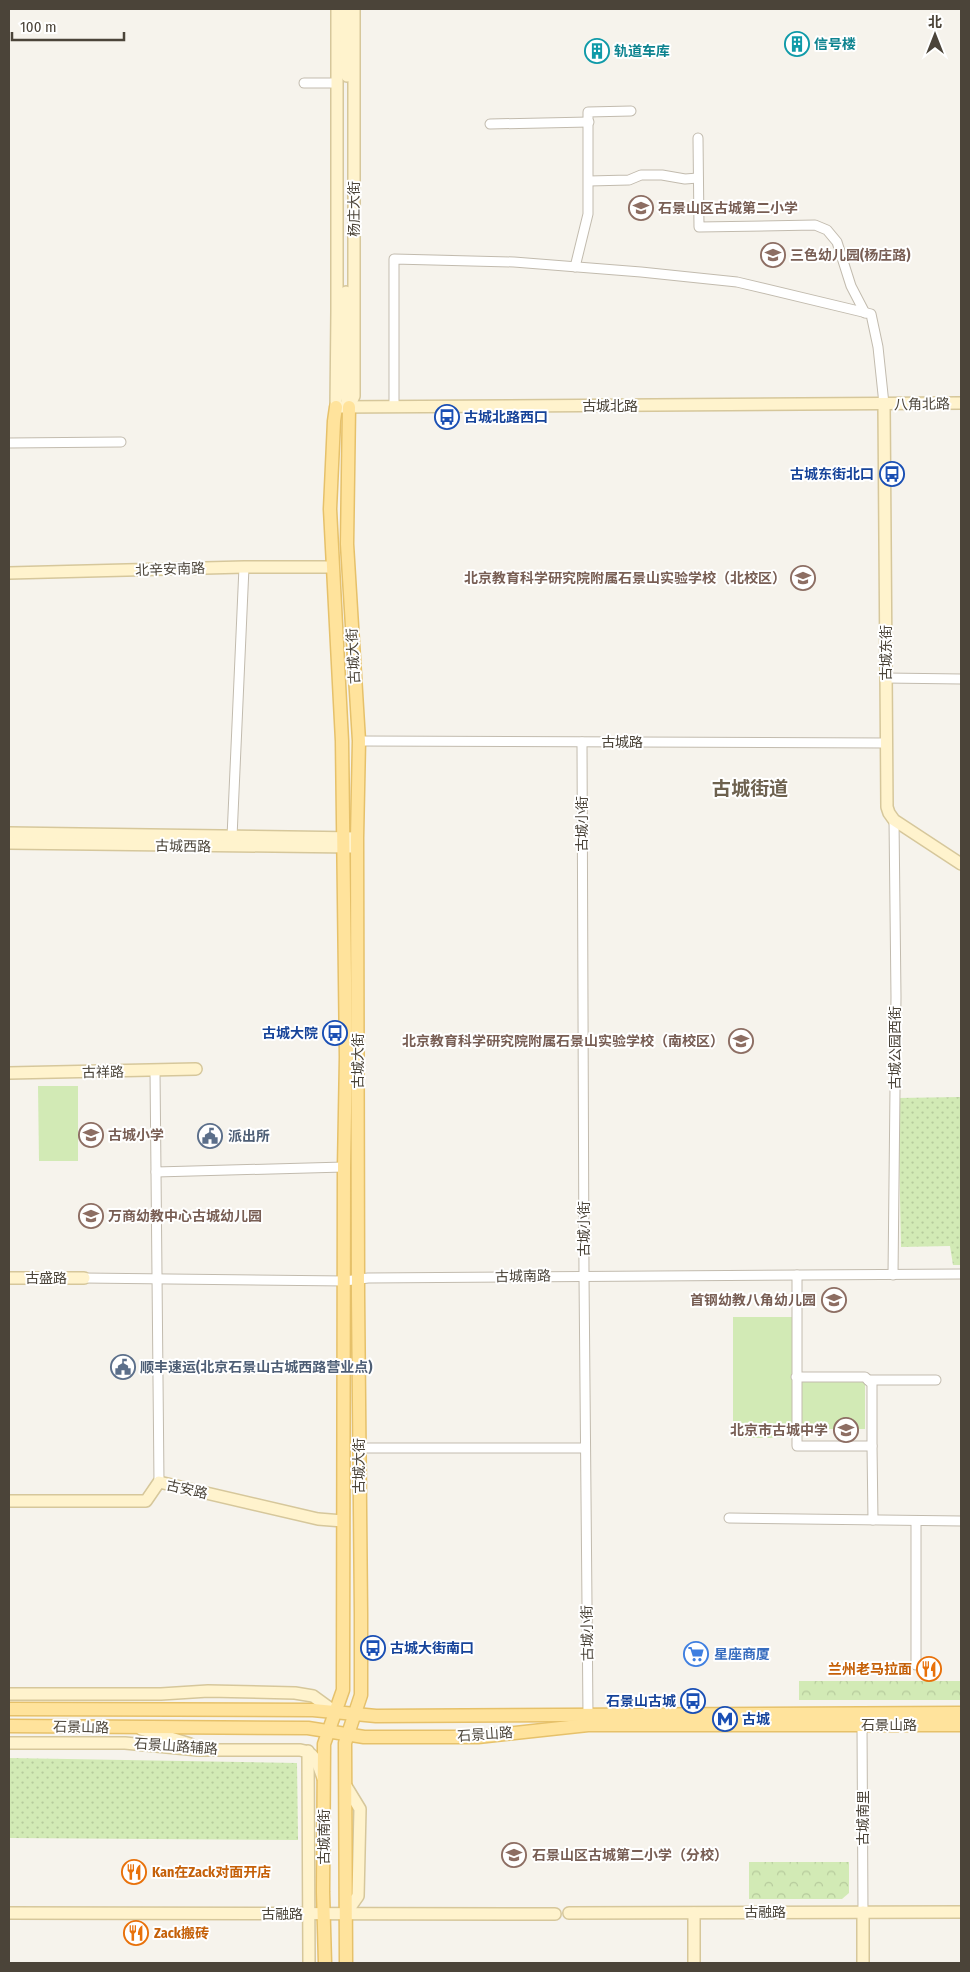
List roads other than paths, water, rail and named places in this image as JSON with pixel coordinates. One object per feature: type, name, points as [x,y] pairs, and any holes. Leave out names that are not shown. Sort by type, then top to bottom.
[{"type":"main road","name":"古城大街","points":[[335,1712],[343,1690],[346,1057],[342,741],[330,509],[336,407]]},
{"type":"main road","name":"古城大街","points":[[348,1734],[361,1695],[358,1280],[358,741],[347,544],[349,408]]},
{"type":"main road","name":"石景山路","points":[[9,1710],[313,1710],[376,1716],[961,1713]]},
{"type":"main road","name":"古城南街","points":[[325,1963],[324,1744],[335,1712]]},
{"type":"main road","name":"石景山路","points":[[9,1726],[308,1728],[364,1737],[478,1737],[588,1725],[961,1725]]},
{"type":"main road","name":"古城南街","points":[[346,1963],[344,1896],[345,1743],[348,1734]]},
{"type":"street","name":"杨庄大街","points":[[336,407],[337,9]]},
{"type":"street","points":[[345,9],[347,188],[346,387],[349,408]]},
{"type":"street","name":"杨庄大街","points":[[349,408],[354,396],[354,9]]},
{"type":"street","points":[[304,82],[337,83]]},
{"type":"street","points":[[575,267],[588,214],[588,112],[631,111]]},
{"type":"street","points":[[490,124],[589,122]]},
{"type":"street","points":[[698,138],[699,227],[815,225],[827,230],[837,242],[851,286],[865,313]]},
{"type":"street","points":[[588,181],[629,180],[641,175],[662,175],[685,179],[698,178]]},
{"type":"street","points":[[394,407],[394,259],[514,262],[737,282],[871,314],[878,347],[884,404]]},
{"type":"street","name":"八角北路","points":[[884,404],[961,403]]},
{"type":"street","name":"古城北路","points":[[336,407],[884,404]]},
{"type":"street","name":"古城东街","points":[[884,404],[887,807],[888,813],[894,820]]},
{"type":"street","points":[[9,443],[121,442]]},
{"type":"street","points":[[232,837],[244,567]]},
{"type":"street","name":"北辛安南路","points":[[9,572],[332,567]]},
{"type":"street","points":[[886,678],[961,678]]},
{"type":"street","name":"古城路","points":[[358,741],[886,742]]},
{"type":"street","name":"古城小街","points":[[582,742],[588,1715]]},
{"type":"street","points":[[894,820],[961,864]]},
{"type":"street","name":"古城公园西街","points":[[894,820],[896,1007],[894,1275]]},
{"type":"street","name":"古城西路","points":[[9,833],[232,837],[343,843]]},
{"type":"street","name":"古城西路","points":[[9,842],[357,843]]},
{"type":"street","name":"古祥路","points":[[9,1074],[196,1069]]},
{"type":"street","points":[[155,1071],[159,1482]]},
{"type":"street","points":[[156,1172],[344,1168]]},
{"type":"street","name":"古城南路","points":[[84,1278],[345,1281],[368,1278],[961,1274]]},
{"type":"street","points":[[798,1275],[797,1446],[872,1446]]},
{"type":"street","name":"古盛路","points":[[9,1278],[84,1278]]},
{"type":"street","points":[[796,1377],[865,1377],[872,1384],[873,1520]]},
{"type":"street","points":[[868,1380],[936,1380]]},
{"type":"street","points":[[359,1448],[585,1448]]},
{"type":"street","name":"古安路","points":[[9,1502],[146,1501],[159,1482],[318,1519],[343,1521]]},
{"type":"street","points":[[729,1518],[961,1520]]},
{"type":"street","points":[[916,1521],[916,1665]]},
{"type":"street","points":[[9,1694],[136,1695],[208,1691],[295,1693],[313,1696],[335,1712]]},
{"type":"street","name":"古城南里","points":[[862,1725],[863,1912]]},
{"type":"street","points":[[137,1728],[190,1744],[221,1750]]},
{"type":"street","name":"石景山路辅路","points":[[9,1743],[125,1743],[198,1750],[308,1751]]},
{"type":"street","points":[[308,1751],[315,1757],[324,1782]]},
{"type":"street","points":[[308,1751],[309,1963]]},
{"type":"street","points":[[863,1912],[863,1963]]},
{"type":"street","name":"古融路","points":[[569,1913],[961,1912]]},
{"type":"street","name":"古融路","points":[[9,1913],[554,1914]]},
{"type":"street","points":[[694,1913],[694,1963]]},
{"type":"place","name":"信号楼","points":[[797,44]]},
{"type":"place","name":"轨道车库","points":[[597,51]]},
{"type":"place","name":"石景山区古城第二小学","points":[[641,208]]},
{"type":"place","name":"三色幼儿园(杨庄路)","points":[[773,255]]},
{"type":"place","name":"古城北路西口","points":[[447,417]]},
{"type":"place","name":"古城东街北口","points":[[892,474]]},
{"type":"place","name":"北京教育科学研究院附属石景山实验学校（北校区）","points":[[803,578]]},
{"type":"place","name":"古城大院","points":[[335,1033]]},
{"type":"place","name":"北京教育科学研究院附属石景山实验学校（南校区）","points":[[741,1041]]},
{"type":"place","name":"古城小学","points":[[91,1135]]},
{"type":"place","name":"派出所","points":[[210,1136]]},
{"type":"place","name":"万商幼教中心古城幼儿园","points":[[91,1216]]},
{"type":"place","name":"首钢幼教八角幼儿园","points":[[834,1300]]},
{"type":"place","name":"顺丰速运(北京石景山古城西路营业点)","points":[[123,1367]]},
{"type":"place","name":"北京市古城中学","points":[[846,1430]]},
{"type":"place","name":"古城大街南口","points":[[373,1648]]},
{"type":"place","name":"星座商厦","points":[[696,1654]]},
{"type":"place","name":"兰州老马拉面","points":[[929,1669]]},
{"type":"place","name":"石景山古城","points":[[693,1701]]},
{"type":"place","name":"古城","points":[[725,1719]]},
{"type":"place","name":"石景山区古城第二小学（分校）","points":[[514,1855]]},
{"type":"place","name":"Kan在Zack对面开店","points":[[134,1872]]},
{"type":"place","name":"Zack搬砖","points":[[136,1933]]},
{"type":"district","name":"古城街道","points":[[750,788]]}]
